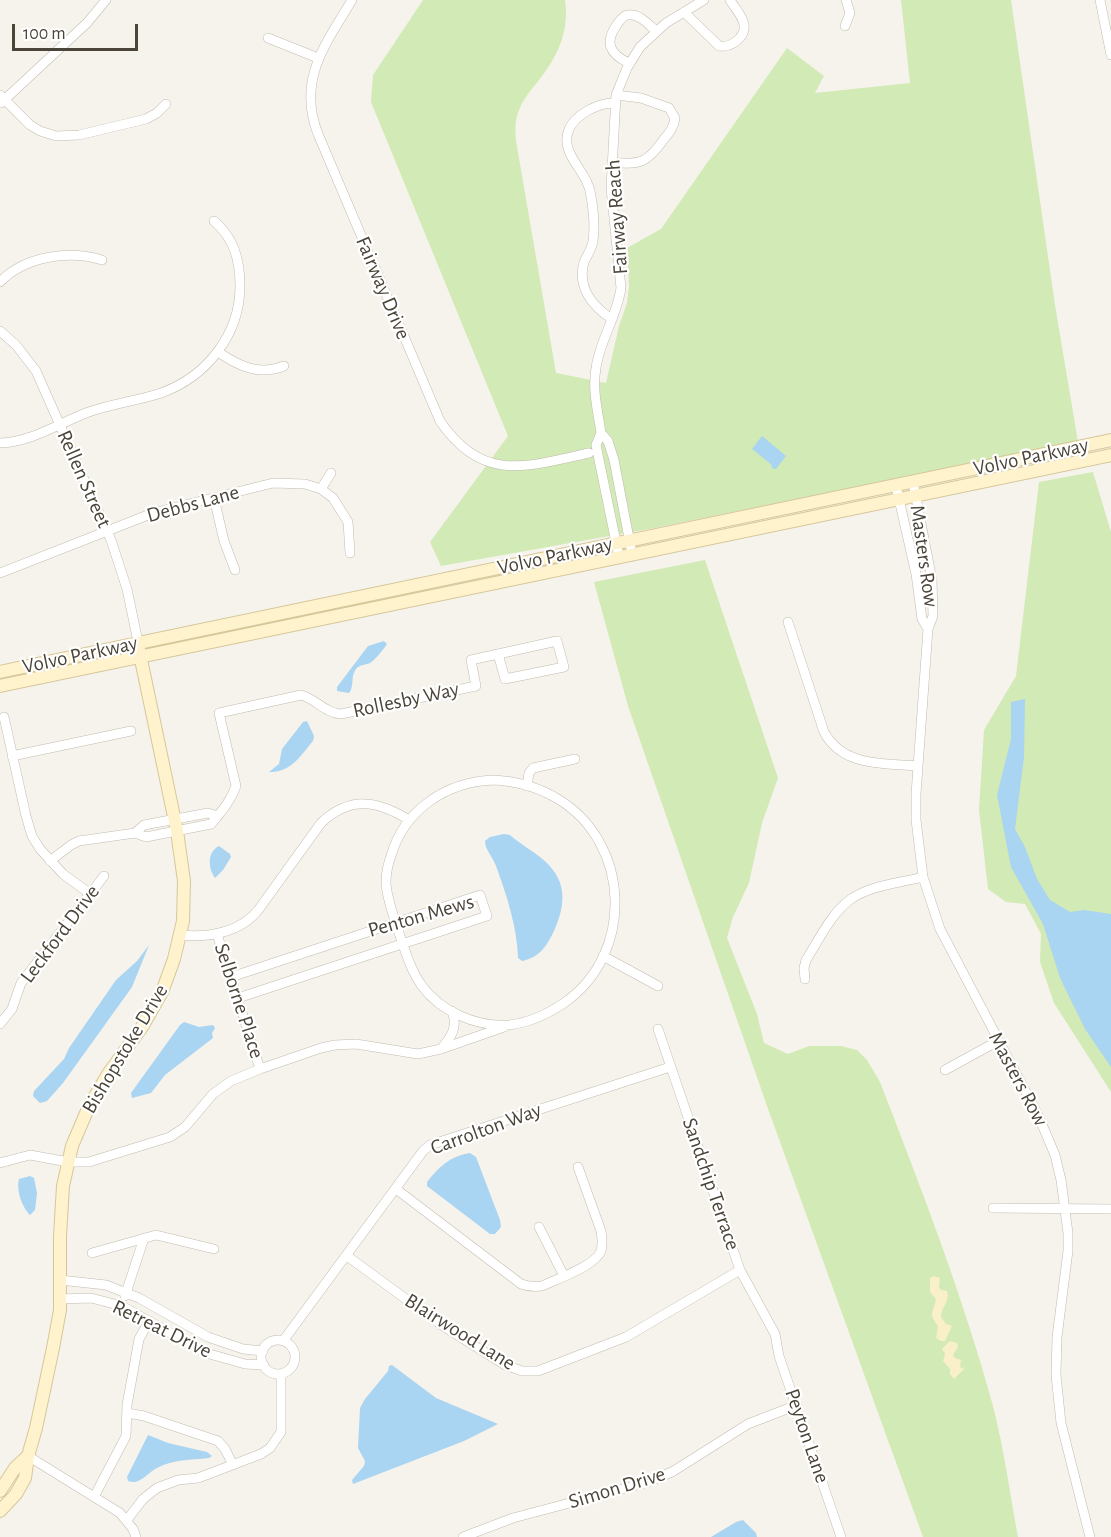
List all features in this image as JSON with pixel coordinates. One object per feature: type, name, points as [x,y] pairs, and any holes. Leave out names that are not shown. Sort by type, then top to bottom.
[{"type":"main road","name":"Volvo Parkway","points":[[0,672],[1111,441]]},
{"type":"main road","name":"Volvo Parkway","points":[[0,686],[1111,455]]},
{"type":"main road","name":"Bishopstoke Drive","points":[[0,1512],[16,1494],[25,1478],[53,1348],[60,1310],[63,1186],[72,1146],[88,1106],[142,1028],[162,993],[183,921],[184,881],[176,825],[138,642]]},
{"type":"main road","name":"Bishopstoke Drive","points":[[0,1491],[15,1468],[28,1456]]},
{"type":"street","points":[[106,0],[87,22],[1,99],[40,131],[67,136],[146,119],[166,104]]},
{"type":"street","name":"Fairway Drive","points":[[352,0],[318,58],[310,86],[314,124],[445,429],[454,440],[475,456],[508,467],[536,465],[589,453]]},
{"type":"street","name":"Fairway Reach","points":[[632,554],[614,460],[608,441],[601,433],[596,405],[595,374],[621,288],[613,217],[612,162],[616,99],[629,63],[640,47],[657,30],[704,0]]},
{"type":"street","points":[[684,12],[719,46],[730,46],[735,43],[744,29],[744,22],[729,0]]},
{"type":"street","points":[[845,26],[850,13],[846,0]]},
{"type":"street","points":[[1100,0],[1111,55]]},
{"type":"street","points":[[629,63],[615,56],[609,41],[621,18],[635,15],[657,30]]},
{"type":"street","points":[[268,38],[318,58]]},
{"type":"street","points":[[612,162],[635,164],[648,159],[673,128],[674,113],[669,108],[649,100],[616,99],[599,105],[576,118],[568,131],[568,150],[590,190],[593,241],[583,269],[584,285],[594,305],[612,319]]},
{"type":"street","points":[[0,442],[23,440],[98,409],[172,389],[200,372],[218,352],[235,318],[240,301],[239,267],[233,243],[214,221]]},
{"type":"street","points":[[0,282],[12,272],[39,260],[82,255],[102,260]]},
{"type":"street","name":"Rellen Street","points":[[0,331],[16,345],[36,371],[60,424],[107,531],[123,575],[138,642]]},
{"type":"street","points":[[218,352],[250,370],[270,370],[284,366]]},
{"type":"street","name":"Fairway Reach","points":[[601,433],[596,445],[619,557]]},
{"type":"street","points":[[331,473],[321,489],[333,498],[348,522],[350,553]]},
{"type":"street","name":"Masters Row","points":[[913,482],[932,580],[933,616],[928,629],[918,766],[916,820],[923,877],[940,929],[1047,1135],[1061,1180],[1068,1251],[1057,1337],[1056,1375],[1061,1423],[1090,1537]]},
{"type":"street","name":"Debbs Lane","points":[[0,573],[51,555],[153,513],[273,483],[305,484],[321,489]]},
{"type":"street","name":"Masters Row","points":[[896,486],[916,574],[922,620],[928,629]]},
{"type":"street","points":[[213,498],[224,541],[235,570]]},
{"type":"street","points":[[788,622],[824,732],[833,746],[845,755],[860,760],[918,766]]},
{"type":"street","name":"Rollesby Way","points":[[50,861],[71,845],[79,842],[135,833],[146,837],[176,825],[212,824],[233,795],[236,786],[219,713],[301,695],[308,697],[331,713],[341,714],[476,686],[471,660],[498,654],[557,641],[564,667],[505,679],[498,654]]},
{"type":"street","points":[[4,717],[32,836],[50,861],[63,874],[89,893]]},
{"type":"street","points":[[12,756],[131,731]]},
{"type":"street","points":[[527,786],[529,773],[533,768],[575,759]]},
{"type":"street","points":[[0,1163],[30,1155],[68,1162],[98,1161],[170,1137],[185,1127],[207,1100],[221,1088],[261,1069],[335,1045],[356,1044],[409,1054],[426,1053],[441,1049],[512,1025],[544,1014],[568,1000],[587,981],[603,956],[611,936],[616,910],[614,887],[606,856],[591,831],[570,807],[546,792],[517,782],[493,780],[464,784],[429,802],[409,820],[394,846],[387,875],[388,895],[411,967],[422,986],[438,1002],[464,1018],[487,1025],[512,1025]]},
{"type":"street","points":[[179,935],[195,937],[217,934],[242,925],[253,917],[321,823],[343,807],[371,803],[389,808],[409,820]]},
{"type":"street","name":"Leckford Drive","points":[[0,1024],[12,1009],[21,983],[104,876]]},
{"type":"street","points":[[805,979],[806,960],[845,904],[871,890],[923,877]]},
{"type":"street","name":"Penton Mews","points":[[231,977],[480,895],[484,905],[487,916],[238,998]]},
{"type":"street","name":"Selborne Place","points":[[217,934],[261,1069]]},
{"type":"street","points":[[603,956],[658,986]]},
{"type":"street","points":[[441,1049],[451,1037],[454,1029],[455,1020],[452,1011]]},
{"type":"street","name":"Sandchip Terrace","points":[[657,1029],[740,1269],[776,1334]]},
{"type":"street","points":[[945,1070],[998,1041]]},
{"type":"street","name":"Carrolton Way","points":[[283,1341],[423,1151],[430,1145],[670,1067]]},
{"type":"street","points":[[396,1189],[521,1284],[531,1287],[542,1286],[595,1260],[601,1251],[603,1240],[578,1167]]},
{"type":"street","points":[[993,1208],[1111,1209]]},
{"type":"street","points":[[538,1227],[564,1276]]},
{"type":"street","points":[[92,1253],[156,1235],[214,1249]]},
{"type":"street","points":[[122,1306],[144,1238]]},
{"type":"street","name":"Blairwood Lane","points":[[347,1256],[443,1326],[505,1365],[522,1371],[538,1371],[626,1337],[740,1269]]},
{"type":"street","name":"Retreat Drive","points":[[60,1280],[106,1285],[139,1298],[208,1337],[243,1349],[262,1351]]},
{"type":"street","name":"Retreat Drive","points":[[60,1299],[91,1298],[122,1306],[206,1353],[245,1364],[264,1365]]},
{"type":"street","points":[[94,1497],[126,1436],[127,1413],[139,1339],[149,1321]]},
{"type":"street","name":"Peyton Lane","points":[[776,1334],[779,1356],[842,1537]]},
{"type":"street","points":[[273,1341],[283,1341],[292,1347],[295,1358],[291,1368],[281,1374],[271,1372],[264,1365],[262,1351],[273,1341]]},
{"type":"street","points":[[127,1520],[143,1499],[156,1488],[178,1480],[198,1478],[261,1454],[270,1448],[281,1432],[281,1374]]},
{"type":"street","name":"Simon Drive","points":[[463,1537],[513,1518],[645,1483],[672,1472],[748,1424],[797,1405]]},
{"type":"street","points":[[127,1413],[144,1416],[218,1441],[233,1465]]},
{"type":"street","points":[[28,1456],[120,1513],[127,1520],[136,1537]]},
{"type":"green space","points":[[423,0],[565,0],[565,24],[560,46],[543,76],[521,105],[516,119],[516,141],[556,373],[606,383],[619,326],[627,303],[629,286],[627,248],[661,229],[787,48],[824,76],[815,93],[910,83],[901,0],[1011,0],[1055,305],[1078,442],[649,529],[441,566],[430,542],[508,436],[371,102],[373,75]]},
{"type":"green space","points":[[1093,472],[1111,532],[1111,1092],[1054,1003],[1040,962],[1041,934],[1025,904],[1006,902],[988,889],[979,810],[984,730],[1016,676],[1039,482]]},
{"type":"green space","points":[[705,560],[778,778],[762,823],[749,883],[733,917],[727,938],[757,1014],[764,1043],[788,1054],[809,1046],[841,1046],[857,1050],[867,1060],[880,1082],[941,1242],[981,1365],[993,1406],[1018,1537],[923,1537],[767,1106],[628,706],[594,582]]},
{"type":"sand","points":[[933,1276],[940,1278],[939,1287],[947,1291],[941,1317],[946,1324],[952,1326],[945,1341],[936,1338],[938,1326],[932,1313],[936,1299],[930,1292],[930,1278]]},
{"type":"sand","points":[[950,1341],[957,1343],[958,1347],[953,1355],[961,1360],[960,1367],[964,1369],[954,1379],[950,1374],[950,1369],[943,1361],[945,1354],[942,1349]]},
{"type":"water","points":[[762,436],[786,456],[776,469],[752,449]]},
{"type":"water","points":[[384,641],[387,644],[375,659],[356,669],[349,693],[337,691],[337,687],[368,646]]},
{"type":"water","points":[[1025,699],[1024,757],[1015,829],[1025,847],[1037,879],[1050,900],[1070,912],[1084,910],[1111,914],[1111,1067],[1085,1029],[1060,978],[1043,924],[1011,867],[997,795],[1011,739],[1011,702]]},
{"type":"water","points":[[307,721],[314,736],[313,741],[289,766],[277,772],[269,772],[279,764],[282,749],[303,722]]},
{"type":"water","points":[[510,835],[549,865],[560,882],[562,891],[561,910],[548,942],[538,954],[522,961],[518,958],[514,923],[504,889],[495,863],[485,844],[490,837]]},
{"type":"water","points":[[219,846],[231,857],[215,878],[210,861],[212,852]]},
{"type":"water","points":[[149,945],[132,987],[63,1083],[47,1101],[40,1103],[33,1096],[34,1091],[64,1059],[69,1048],[116,980],[137,961]]},
{"type":"water","points":[[184,1022],[199,1027],[213,1025],[215,1028],[212,1033],[213,1038],[165,1075],[151,1093],[132,1098],[131,1093]]},
{"type":"water","points":[[470,1153],[476,1157],[500,1220],[501,1227],[495,1234],[490,1234],[427,1186],[427,1182],[446,1163]]},
{"type":"water","points":[[30,1176],[34,1178],[37,1193],[35,1210],[30,1215],[20,1198],[18,1183],[19,1179]]},
{"type":"water","points":[[392,1365],[436,1398],[498,1424],[464,1441],[353,1484],[352,1480],[364,1466],[365,1461],[358,1448],[360,1408],[388,1371],[389,1366]]},
{"type":"water","points":[[148,1435],[168,1443],[207,1452],[212,1456],[170,1463],[157,1468],[136,1482],[128,1481],[127,1477]]},
{"type":"water","points":[[743,1520],[757,1537],[711,1537],[736,1522]]}]
